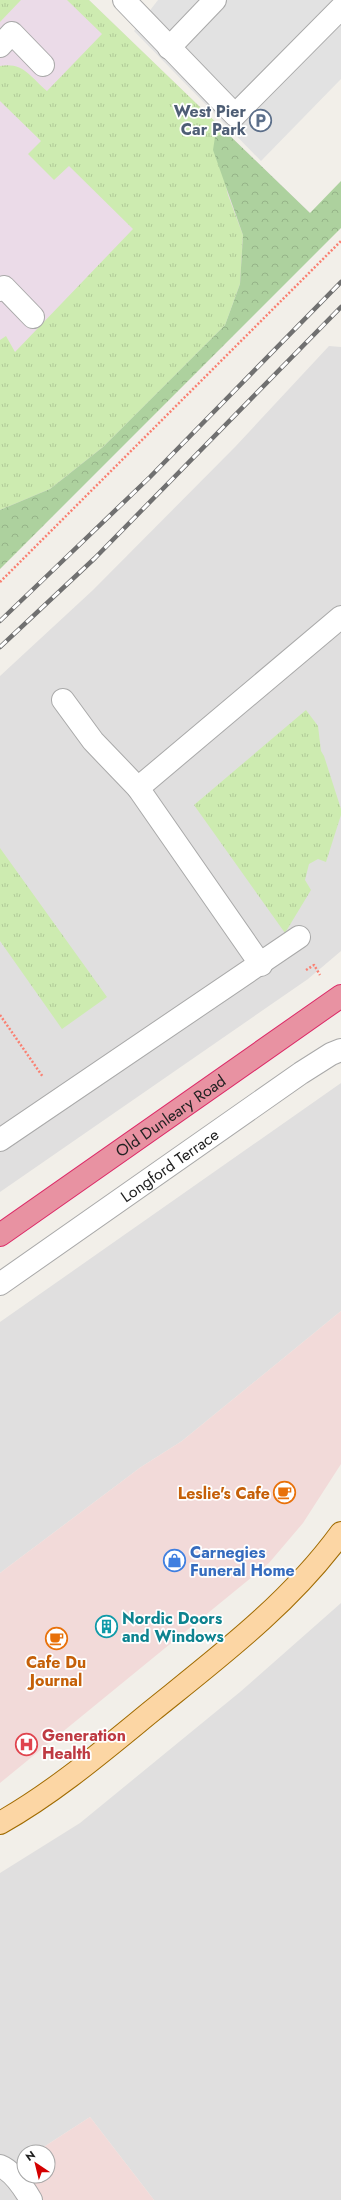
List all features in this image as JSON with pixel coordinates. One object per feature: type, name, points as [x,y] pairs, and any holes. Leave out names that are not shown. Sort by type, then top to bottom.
[{"type":"highway","name":"Old Dunleary Road","points":[[0,1235],[341,996]]},
{"type":"main road","points":[[0,1823],[31,1805],[122,1735],[262,1619],[308,1575],[341,1533]]},
{"type":"street","points":[[124,0],[235,115],[341,8]]},
{"type":"street","points":[[169,48],[215,0]]},
{"type":"street","points":[[0,46],[12,33],[43,65]]},
{"type":"street","points":[[0,290],[4,287],[33,317]]},
{"type":"street","points":[[138,788],[341,617]]},
{"type":"street","points":[[63,700],[94,741],[138,788],[261,965]]},
{"type":"street","points":[[0,1140],[261,965],[299,937]]},
{"type":"street","name":"Longford Terrace","points":[[0,1284],[301,1073],[331,1054],[341,1050]]},
{"type":"street","points":[[0,2166],[5,2168],[22,2186],[32,2200]]},
{"type":"path","points":[[0,582],[341,241]]},
{"type":"path","points":[[0,1015],[60,1100]]},
{"type":"shaded area","points":[[0,0],[89,0],[310,213],[0,565]]},
{"type":"shaded area","name":"West Pier Car Park","points":[[158,0],[341,0],[341,79],[261,161],[134,31]]},
{"type":"shaded area","points":[[329,346],[341,347],[341,951],[308,979],[0,1192],[0,676],[93,590],[235,447]]},
{"type":"shaded area","points":[[341,1083],[341,1311],[182,1441],[141,1467],[0,1573],[0,1322]]},
{"type":"shaded area","points":[[341,1311],[341,1464],[303,1523],[269,1563],[0,1783],[0,1573],[141,1467],[182,1441]]},
{"type":"shaded area","points":[[341,1603],[341,2200],[154,2200],[90,2117],[48,2144],[16,2144],[16,2184],[26,2184],[31,2200],[0,2200],[0,1873],[80,1823],[240,1692]]},
{"type":"shaded area","points":[[90,2117],[154,2200],[31,2200],[21,2184],[56,2184],[56,2144],[48,2144]]},
{"type":"green space","points":[[0,0],[21,0],[0,22]]},
{"type":"green space","points":[[67,0],[89,0],[226,132],[215,137],[228,195],[243,235],[240,284],[225,325],[103,447],[50,489],[0,510],[0,340],[6,336],[15,352],[133,229],[69,166],[54,180],[28,154],[41,141],[0,101],[0,66],[15,66],[21,69],[47,91],[102,34]]},
{"type":"green space","points":[[226,132],[310,213],[341,181],[341,228],[0,569],[0,510],[50,489],[103,447],[225,325],[240,284],[243,235],[213,150],[215,137]]},
{"type":"green space","points":[[306,710],[318,726],[321,751],[324,756],[341,809],[341,815],[326,862],[318,859],[309,864],[305,880],[311,890],[285,933],[194,805]]},
{"type":"green space","points":[[0,848],[107,997],[62,1029],[0,941]]},
{"type":"railway","points":[[0,621],[150,477],[341,282]]},
{"type":"railway","points":[[0,647],[95,558],[341,307]]},
{"type":"place","name":"West Pier Car Park","points":[[261,120]]},
{"type":"place","name":"Leslie's Cafe","points":[[285,1493]]},
{"type":"place","name":"Carnegies Funeral Home","points":[[174,1561]]},
{"type":"place","name":"Nordic Doors and Windows","points":[[107,1627]]},
{"type":"place","name":"Cafe Du Journal","points":[[56,1639]]},
{"type":"place","name":"Generation Health","points":[[26,1744]]}]
